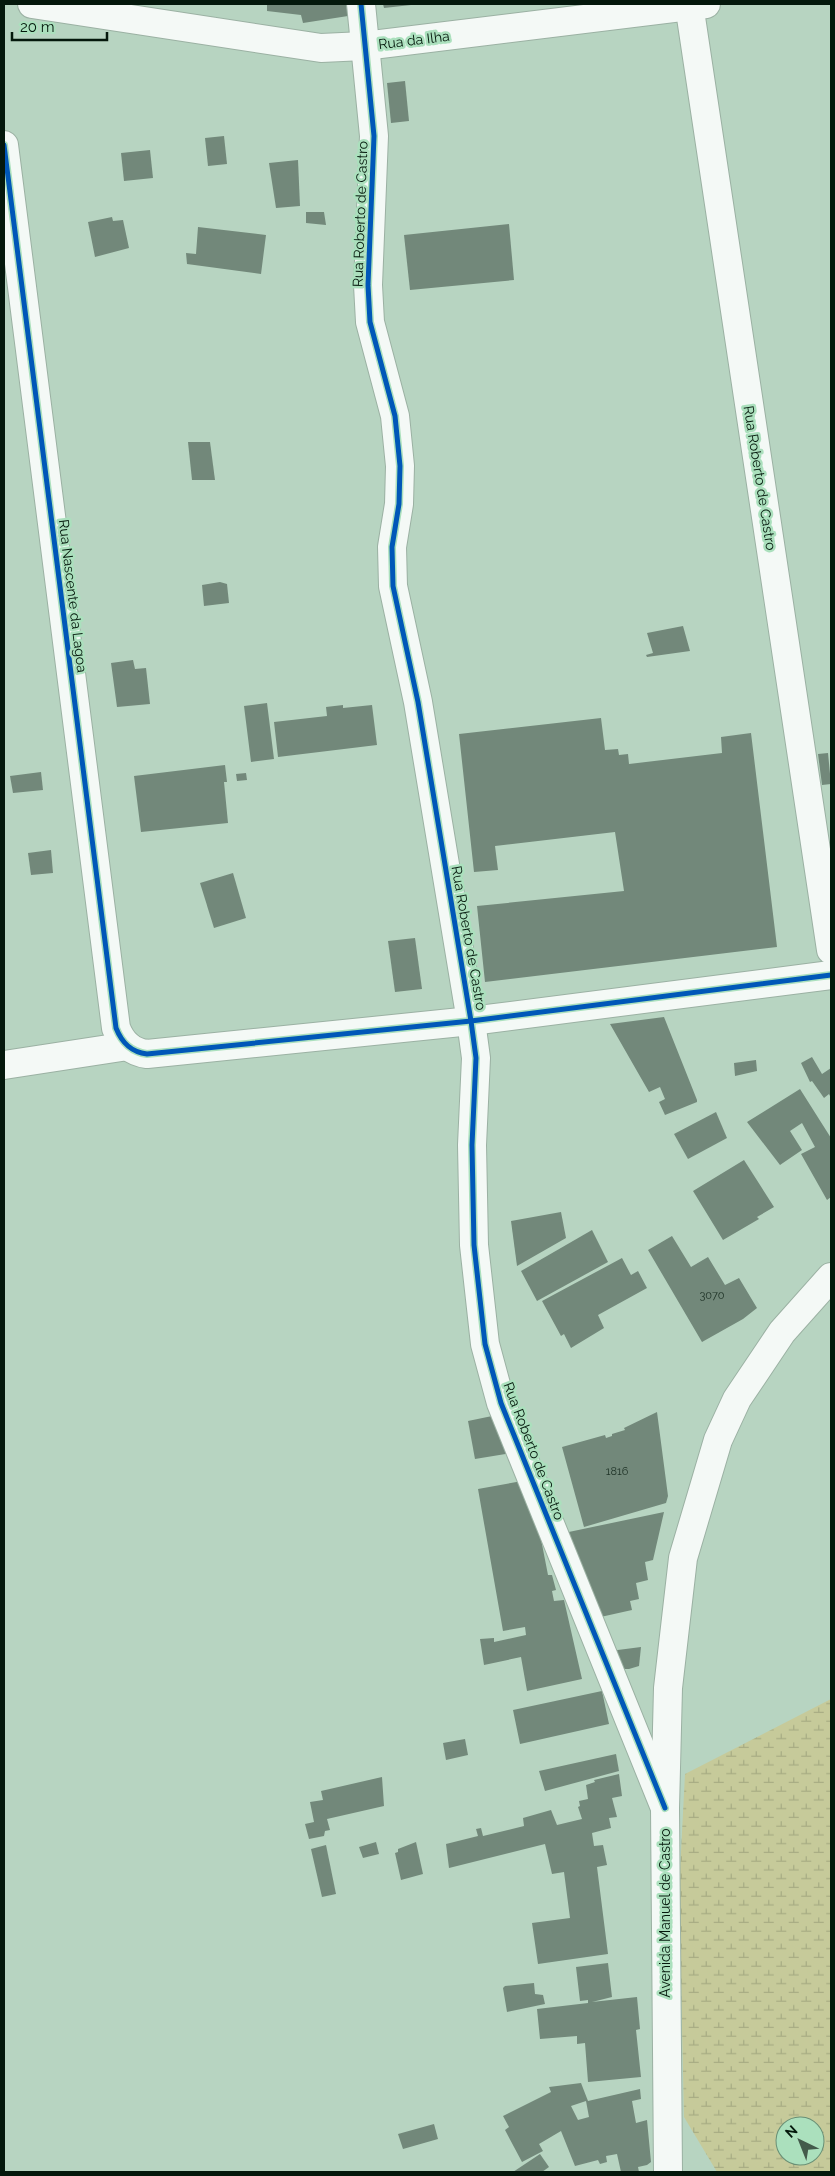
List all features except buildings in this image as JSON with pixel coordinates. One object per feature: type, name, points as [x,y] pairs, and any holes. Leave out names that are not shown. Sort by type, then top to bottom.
[{"type":"street","name":"Rua da Ilha","points":[[32,4],[321,48],[364,46],[695,5]]},
{"type":"street","name":"Rua Roberto de Castro","points":[[360,4],[374,136],[368,285],[370,322],[395,416],[400,466],[398,504],[392,547],[393,586],[418,702],[476,1058],[472,1145],[474,1245],[485,1344],[501,1403],[664,1808]]},
{"type":"street","name":"Rua Roberto de Castro","points":[[695,5],[831,950]]},
{"type":"street","name":"Rua Nascente da Lagoa","points":[[4,145],[116,1028],[120,1038],[128,1046]]},
{"type":"street","points":[[4,1065],[128,1046],[137,1052],[147,1054],[471,1021],[831,975]]},
{"type":"street","name":"Avenida Manuel de Castro","points":[[668,2172],[664,1808],[668,1688],[683,1558],[712,1458],[737,1400],[754,1371],[782,1332],[831,1276]]},
{"type":"green space","points":[[831,1699],[831,2172],[717,2172],[684,2117],[679,1891],[685,1774]]},
{"type":"cycle path","points":[[361,4],[374,136],[368,285],[370,322],[395,416],[400,466],[399,504],[392,547],[393,586],[418,702],[476,1058],[472,1145],[474,1245],[485,1344],[501,1403],[665,1808]]},
{"type":"cycle path","points":[[4,145],[116,1028],[128,1046],[136,1051],[147,1054],[471,1021],[831,975]]}]
